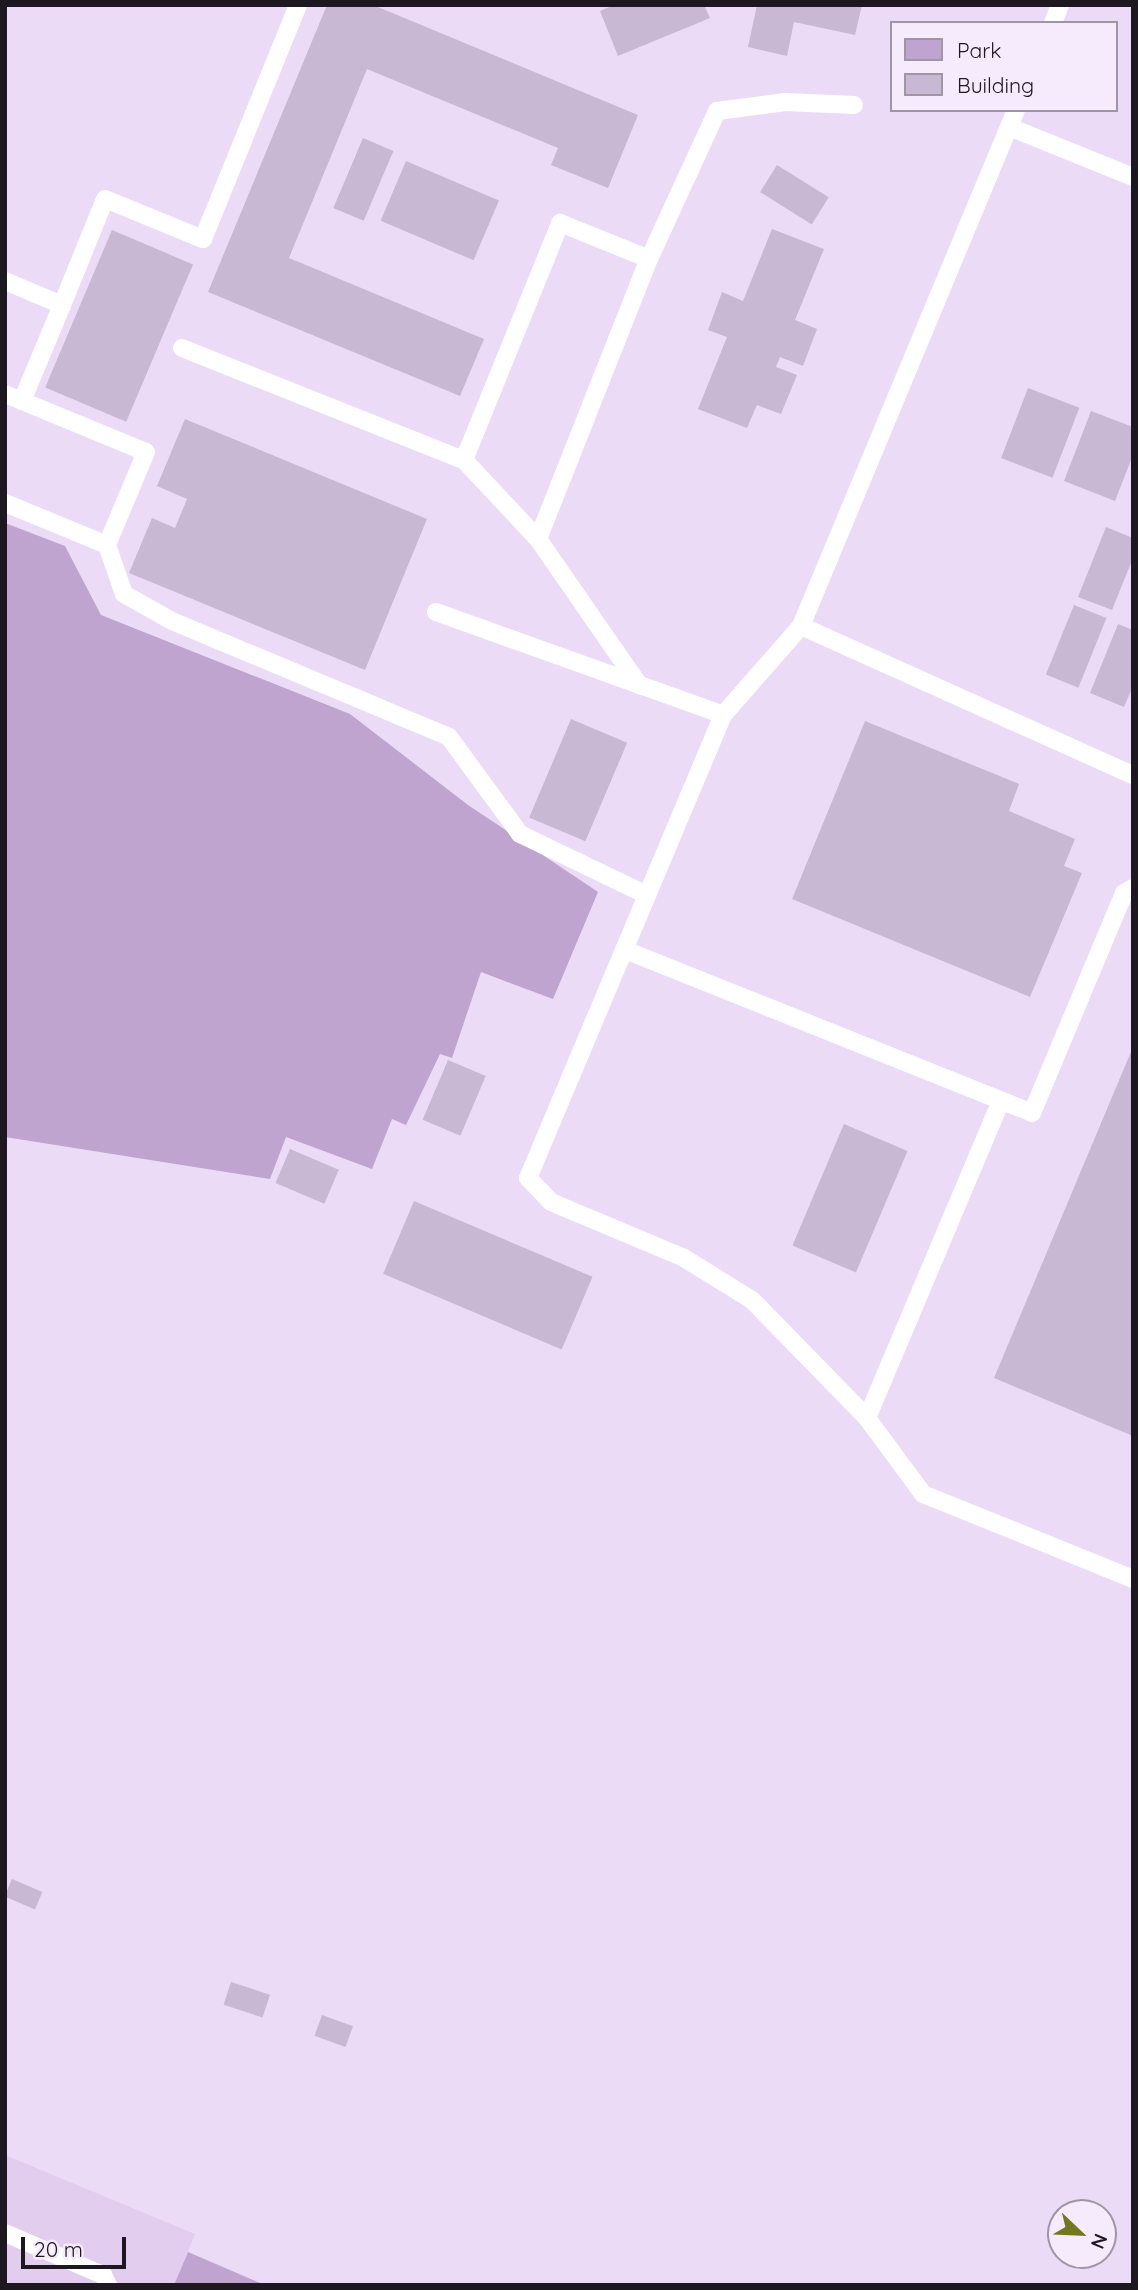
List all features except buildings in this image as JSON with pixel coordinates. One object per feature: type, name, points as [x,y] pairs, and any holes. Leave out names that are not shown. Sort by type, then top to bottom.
[{"type":"lane","points":[[298,5],[203,239],[105,199],[62,305],[14,398],[146,453],[107,545],[124,594],[172,621],[449,737],[520,834],[648,895]]},
{"type":"lane","points":[[537,539],[649,259],[717,111],[785,102],[854,104]]},
{"type":"lane","points":[[1133,177],[1013,119],[801,626],[723,715],[528,1178],[551,1202],[684,1258],[752,1300],[867,1418],[923,1494],[1133,1579]]},
{"type":"lane","points":[[464,460],[560,223],[649,259]]},
{"type":"lane","points":[[5,281],[62,305]]},
{"type":"lane","points":[[182,348],[464,460],[537,539],[639,685]]},
{"type":"lane","points":[[5,503],[107,545]]},
{"type":"lane","points":[[436,612],[723,715]]},
{"type":"lane","points":[[801,626],[1133,775]]},
{"type":"lane","points":[[625,950],[1032,1113],[1124,893],[1133,888]]},
{"type":"lane","points":[[867,1418],[1001,1101]]},
{"type":"lane","points":[[5,2233],[103,2275],[108,2285]]},
{"type":"shaded area","points":[[5,2155],[195,2234],[174,2285],[5,2285]]},
{"type":"green space","points":[[5,523],[65,546],[101,615],[350,714],[468,805],[598,892],[553,999],[481,972],[452,1058],[440,1054],[406,1125],[392,1119],[372,1169],[286,1137],[270,1179],[5,1137]]},
{"type":"green space","points":[[188,2252],[265,2285],[174,2285]]}]
